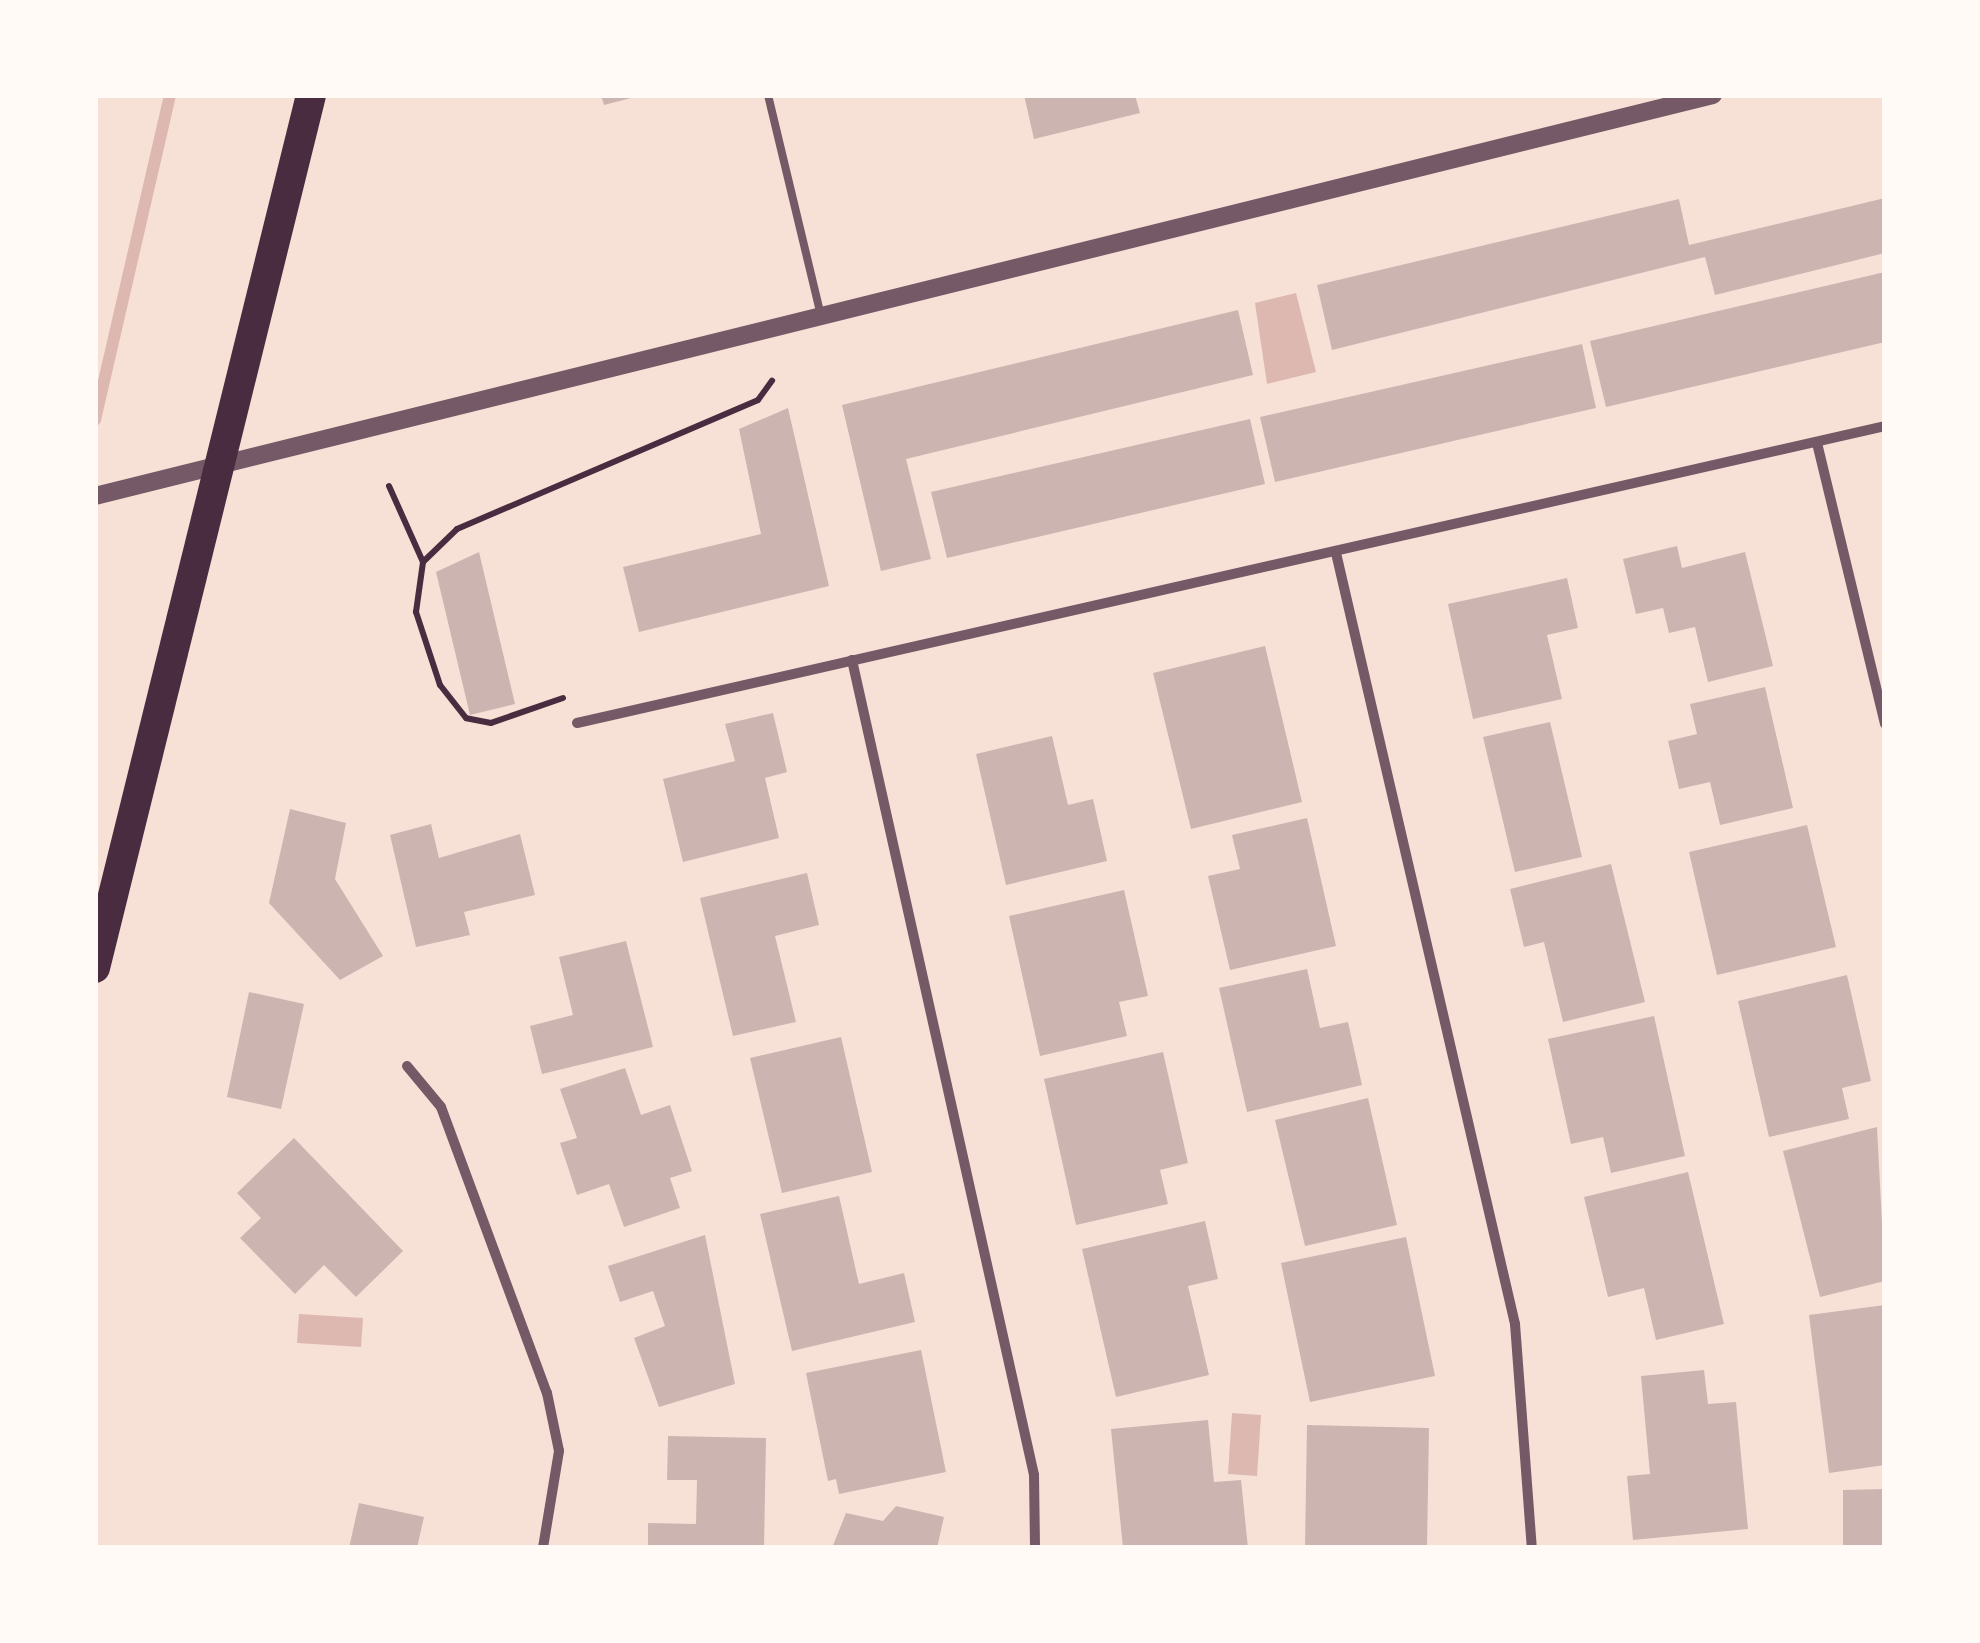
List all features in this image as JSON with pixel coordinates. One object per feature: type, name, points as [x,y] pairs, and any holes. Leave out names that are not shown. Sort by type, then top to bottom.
[{"type":"highway","points":[[95,968],[311,95]]},
{"type":"street","points":[[95,496],[368,422],[1713,95]]},
{"type":"street","points":[[577,723],[1885,426]]},
{"type":"street","points":[[1817,443],[1885,724]]},
{"type":"street","points":[[1336,553],[1515,1324],[1532,1548]]},
{"type":"street","points":[[852,660],[1034,1475],[1035,1548]]},
{"type":"street","points":[[407,1066],[441,1107],[547,1393],[559,1450],[543,1548]]},
{"type":"lane","points":[[768,95],[820,311]]},
{"type":"path","points":[[423,562],[457,530],[758,400],[772,382]]},
{"type":"path","points":[[390,486],[423,562],[416,612],[440,685],[466,718],[491,723],[565,698]]},
{"type":"shaded area","points":[[1296,293],[1316,372],[1267,384],[1255,303]]},
{"type":"shaded area","points":[[299,1314],[363,1318],[361,1347],[297,1343]]},
{"type":"shaded area","points":[[1232,1413],[1261,1415],[1257,1476],[1228,1474]]},
{"type":"building","points":[[601,95],[639,95],[639,96],[604,105]]},
{"type":"building","points":[[1024,95],[1135,95],[1140,113],[1034,139]]},
{"type":"building","points":[[1885,198],[1885,253],[1715,295],[1705,257],[1332,350],[1317,285],[1679,199],[1689,245]]},
{"type":"building","points":[[1885,272],[1885,342],[1606,407],[1590,341]]},
{"type":"building","points":[[1238,310],[1253,375],[906,459],[931,559],[881,571],[842,405]]},
{"type":"building","points":[[1582,344],[1596,408],[1275,482],[1260,417]]},
{"type":"building","points":[[788,408],[829,586],[639,632],[623,567],[761,534],[739,429]]},
{"type":"building","points":[[1250,419],[1265,484],[947,558],[931,492]]},
{"type":"building","points":[[1677,546],[1682,568],[1745,552],[1773,666],[1708,682],[1695,627],[1669,633],[1663,608],[1636,614],[1623,559]]},
{"type":"building","points":[[479,552],[515,704],[470,715],[436,572]]},
{"type":"building","points":[[1567,578],[1578,628],[1547,635],[1562,699],[1473,719],[1448,604]]},
{"type":"building","points":[[1265,646],[1302,802],[1191,829],[1153,673]]},
{"type":"building","points":[[1765,687],[1793,808],[1720,825],[1710,782],[1679,789],[1668,741],[1697,734],[1690,704]]},
{"type":"building","points":[[773,713],[787,772],[765,778],[779,838],[683,862],[663,779],[735,761],[725,724]]},
{"type":"building","points":[[1550,722],[1582,857],[1515,872],[1483,737]]},
{"type":"building","points":[[1052,736],[1068,805],[1093,799],[1107,861],[1006,885],[976,754]]},
{"type":"building","points":[[290,809],[346,823],[335,879],[383,956],[340,980],[269,903]]},
{"type":"building","points":[[1307,818],[1336,946],[1230,970],[1208,876],[1240,869],[1232,835]]},
{"type":"building","points":[[431,824],[439,858],[520,834],[535,895],[464,912],[470,935],[416,947],[390,835]]},
{"type":"building","points":[[1807,825],[1836,947],[1717,975],[1689,852]]},
{"type":"building","points":[[1611,864],[1645,1002],[1563,1022],[1544,942],[1524,947],[1510,889]]},
{"type":"building","points":[[807,873],[819,925],[775,936],[796,1022],[733,1036],[700,898]]},
{"type":"building","points":[[1124,890],[1148,996],[1119,1002],[1127,1036],[1040,1056],[1009,916]]},
{"type":"building","points":[[626,941],[653,1047],[542,1074],[530,1026],[573,1015],[559,957]]},
{"type":"building","points":[[1307,969],[1320,1028],[1348,1022],[1362,1085],[1247,1112],[1219,988]]},
{"type":"building","points":[[1847,975],[1871,1081],[1842,1088],[1849,1119],[1769,1137],[1738,1001]]},
{"type":"building","points":[[249,992],[304,1004],[281,1109],[227,1097]]},
{"type":"building","points":[[1654,1016],[1685,1156],[1611,1173],[1603,1137],[1571,1144],[1548,1039]]},
{"type":"building","points":[[841,1037],[872,1172],[782,1193],[750,1058]]},
{"type":"building","points":[[1163,1052],[1188,1163],[1160,1170],[1168,1204],[1076,1225],[1044,1079]]},
{"type":"building","points":[[625,1068],[641,1115],[670,1105],[692,1171],[670,1178],[680,1208],[624,1227],[609,1184],[577,1195],[560,1143],[577,1138],[560,1089]]},
{"type":"building","points":[[1368,1098],[1397,1225],[1305,1246],[1275,1120]]},
{"type":"building","points":[[1877,1127],[1885,1281],[1820,1297],[1783,1151]]},
{"type":"building","points":[[294,1138],[403,1251],[356,1297],[324,1265],[295,1294],[240,1238],[261,1218],[237,1193]]},
{"type":"building","points":[[1688,1172],[1724,1324],[1656,1340],[1644,1288],[1608,1297],[1584,1197]]},
{"type":"building","points":[[839,1196],[859,1284],[904,1273],[915,1322],[792,1351],[760,1214]]},
{"type":"building","points":[[1205,1221],[1218,1279],[1188,1286],[1209,1375],[1116,1397],[1082,1249]]},
{"type":"building","points":[[705,1235],[735,1384],[659,1407],[634,1338],[665,1326],[653,1291],[620,1302],[608,1266]]},
{"type":"building","points":[[1406,1237],[1435,1376],[1310,1402],[1281,1263]]},
{"type":"building","points":[[1885,1305],[1885,1465],[1829,1473],[1809,1315]]},
{"type":"building","points":[[921,1350],[946,1472],[839,1494],[836,1479],[828,1481],[806,1373]]},
{"type":"building","points":[[1704,1370],[1708,1404],[1736,1402],[1748,1529],[1633,1540],[1627,1476],[1650,1474],[1641,1376]]},
{"type":"building","points":[[1208,1420],[1214,1482],[1241,1480],[1248,1548],[1123,1548],[1111,1429]]},
{"type":"building","points":[[1307,1425],[1429,1428],[1427,1548],[1305,1548]]},
{"type":"building","points":[[668,1436],[766,1438],[764,1548],[648,1548],[648,1523],[696,1524],[697,1480],[667,1480]]},
{"type":"building","points":[[1885,1489],[1885,1548],[1843,1548],[1843,1490]]},
{"type":"building","points":[[359,1503],[424,1517],[417,1548],[349,1548]]},
{"type":"building","points":[[896,1506],[944,1517],[937,1548],[832,1548],[846,1513],[883,1521]]},
{"type":"waterway","points":[[95,420],[170,95]]}]
